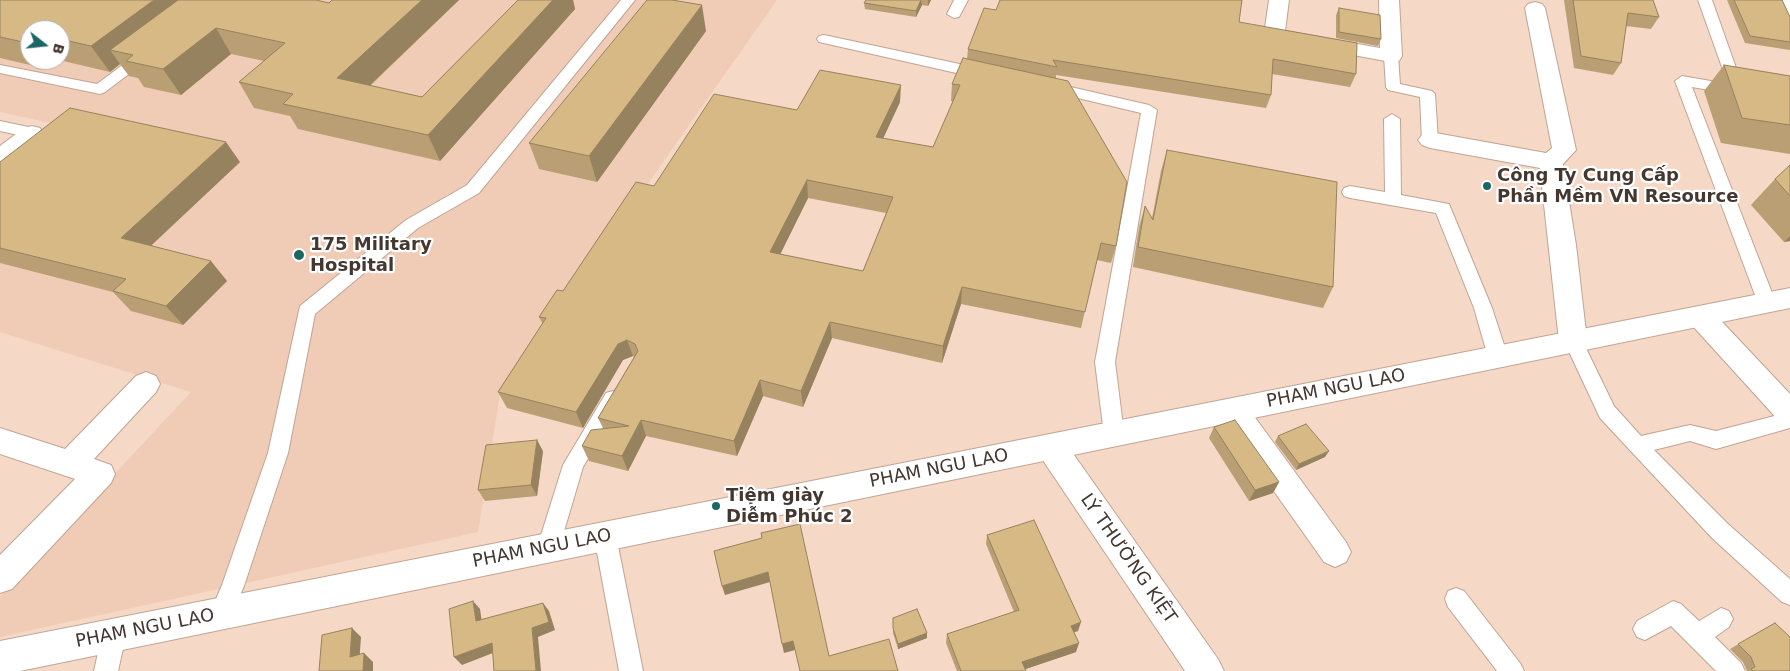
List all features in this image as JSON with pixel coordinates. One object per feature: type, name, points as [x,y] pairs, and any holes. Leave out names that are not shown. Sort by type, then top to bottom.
[{"type":"street","points":[[1279,0],[1274,36],[1391,56],[1389,0]]},
{"type":"street","points":[[1535,8],[1564,150],[1551,162]]},
{"type":"street","points":[[0,158],[32,133]]},
{"type":"street","points":[[1430,140],[1551,162]]},
{"type":"street","points":[[1551,162],[1563,245],[1573,342]]},
{"type":"street","name":"PHAM NGU LAO","points":[[0,658],[1778,300]]},
{"type":"street","points":[[1700,316],[1790,413]]},
{"type":"street","points":[[70,464],[146,384]]},
{"type":"street","points":[[1233,410],[1335,552]]},
{"type":"street","points":[[0,441],[100,474],[0,578]]},
{"type":"street","name":"LÝ THƯỜNG KIỆT","points":[[1051,447],[1206,671]]},
{"type":"lane","points":[[221,613],[233,586],[278,453],[306,311],[412,224],[472,188],[628,0]]},
{"type":"lane","points":[[954,14],[960,0]]},
{"type":"lane","points":[[1706,0],[1740,87],[1682,80],[1778,300]]},
{"type":"lane","points":[[1784,0],[1790,14]]},
{"type":"lane","points":[[824,39],[1002,78]]},
{"type":"lane","points":[[0,69],[100,89],[154,48]]},
{"type":"lane","points":[[1391,56],[1393,87],[1427,94],[1430,140]]},
{"type":"lane","points":[[1032,83],[1150,110],[1106,362],[1114,434]]},
{"type":"lane","points":[[1392,119],[1392,199]]},
{"type":"lane","points":[[0,126],[32,133]]},
{"type":"lane","points":[[1350,192],[1443,208],[1483,308],[1498,357]]},
{"type":"lane","points":[[1573,342],[1608,412],[1637,445],[1720,530],[1790,594]]},
{"type":"lane","points":[[548,548],[573,465],[623,382]]},
{"type":"lane","points":[[1637,445],[1690,433],[1716,440],[1788,423],[1790,420]]},
{"type":"lane","points":[[605,536],[631,671]]},
{"type":"lane","points":[[1456,599],[1512,671]]},
{"type":"lane","points":[[1645,629],[1673,612],[1733,671]]},
{"type":"lane","points":[[1697,636],[1721,619]]},
{"type":"lane","points":[[106,671],[114,635]]},
{"type":"shaded area","name":"175 Military Hospital","points":[[0,0],[777,0],[500,394],[478,532],[0,637],[0,597],[191,392],[0,332],[0,178],[64,126],[0,112]]},
{"type":"building","points":[[0,0],[154,0],[91,46],[70,41],[70,20],[20,20],[20,41],[0,37]]},
{"type":"building","points":[[178,0],[316,0],[329,3],[332,0],[422,0],[337,78],[422,97],[518,0],[553,0],[428,135],[283,104],[293,94],[239,82],[285,43],[216,28],[163,69],[126,61],[133,55],[110,50]]},
{"type":"building","points":[[647,0],[672,0],[702,5],[589,156],[529,143]]},
{"type":"building","points":[[866,0],[921,0],[916,11],[864,3]]},
{"type":"building","points":[[1000,0],[1242,0],[1239,22],[1357,43],[1356,74],[1273,59],[1271,95],[1053,60],[1057,67],[968,49],[984,8],[996,10]]},
{"type":"building","points":[[1573,0],[1653,0],[1659,17],[1628,13],[1621,63],[1581,56]]},
{"type":"building","points":[[1734,0],[1782,0],[1790,17],[1790,42],[1750,36]]},
{"type":"building","points":[[1339,8],[1380,15],[1381,39],[1339,32]]},
{"type":"building","points":[[963,58],[1068,81],[1127,182],[1116,246],[1101,243],[1085,312],[962,287],[943,346],[830,322],[801,391],[760,380],[734,441],[641,420],[622,456],[582,446],[591,430],[629,426],[598,418],[638,351],[635,344],[627,340],[618,344],[576,412],[498,392],[546,318],[539,317],[557,290],[563,291],[636,182],[654,186],[714,94],[797,110],[820,70],[901,85],[876,137],[933,147],[960,85],[952,84]],"holes":[[[807,180],[893,197],[863,271],[770,252]]]},
{"type":"building","points":[[1724,65],[1790,76],[1790,125],[1742,118]]},
{"type":"building","points":[[70,108],[226,142],[121,238],[211,261],[166,306],[113,291],[126,279],[0,248],[0,162]]},
{"type":"building","points":[[1167,150],[1337,182],[1333,287],[1138,247],[1145,206],[1153,220]]},
{"type":"building","points":[[1790,165],[1790,196],[1775,179]]},
{"type":"building","points":[[1235,420],[1279,482],[1255,490],[1214,427]]},
{"type":"building","points":[[1306,424],[1329,451],[1299,464],[1278,436]]},
{"type":"building","points":[[537,440],[531,485],[478,490],[486,445]]},
{"type":"building","points":[[1034,520],[1081,622],[1071,626],[1079,643],[1022,662],[1026,671],[961,671],[947,634],[1019,610],[987,535]]},
{"type":"building","points":[[800,524],[829,656],[889,639],[898,671],[800,671],[793,641],[782,644],[768,572],[722,586],[714,551],[762,538],[761,533]]},
{"type":"building","points":[[473,601],[476,621],[543,603],[549,622],[532,628],[536,671],[494,671],[492,643],[454,657],[449,609]]},
{"type":"building","points":[[917,609],[927,633],[898,644],[893,628],[893,618]]},
{"type":"building","points":[[1775,623],[1790,637],[1790,671],[1753,671],[1751,669],[1755,667],[1751,657],[1738,644]]},
{"type":"building","points":[[352,628],[350,657],[364,653],[363,671],[319,671],[322,635]]},
{"type":"place","name":"Công Ty Cung Cấp Phần Mềm VN Resource","points":[[1487,186]]},
{"type":"place","name":"175 Military Hospital","points":[[299,255]]},
{"type":"place","name":"Tiệm giày Diễm Phúc 2","points":[[716,506]]}]
